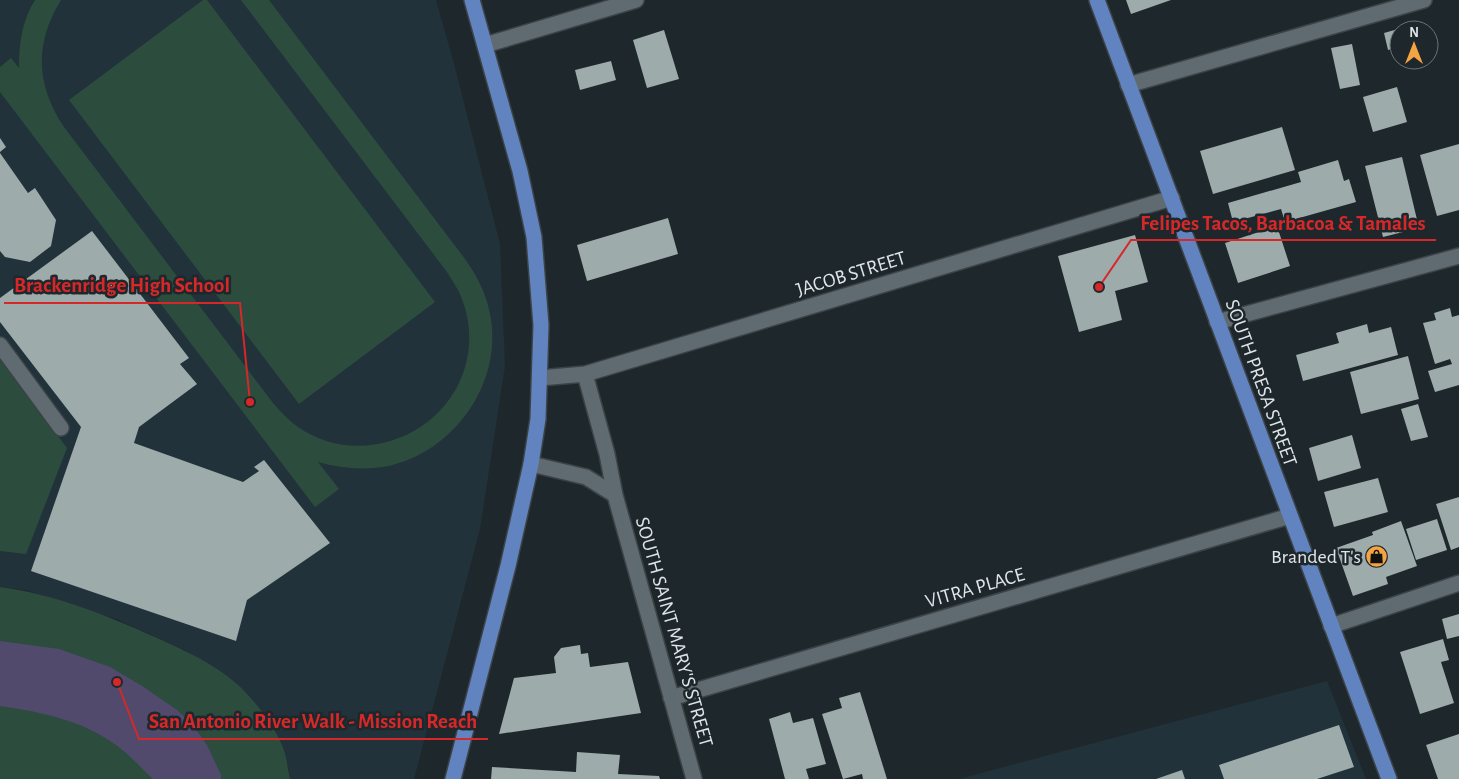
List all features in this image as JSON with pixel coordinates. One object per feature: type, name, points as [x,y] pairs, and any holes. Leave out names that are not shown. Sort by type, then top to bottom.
[{"type":"main road","points":[[453,779],[508,566],[531,464],[538,419],[540,378],[541,325],[534,237],[520,171],[472,0]]},
{"type":"main road","name":"SOUTH PRESA STREET","points":[[1097,0],[1389,779]]},
{"type":"street","points":[[485,45],[636,0]]},
{"type":"street","points":[[1128,85],[1424,0]]},
{"type":"street","name":"JACOB STREET","points":[[540,378],[585,374],[1172,198]]},
{"type":"street","points":[[1217,322],[1459,256]]},
{"type":"street","points":[[0,345],[61,428]]},
{"type":"street","name":"SOUTH SAINT MARY'S STREET","points":[[585,374],[616,495],[694,779]]},
{"type":"street","name":"SOUTH SAINT MARY'S STREET","points":[[531,464],[586,477],[616,495]]},
{"type":"street","name":"VITRA PLACE","points":[[671,698],[1290,516]]},
{"type":"street","points":[[1331,626],[1459,583]]},
{"type":"shaded area","points":[[0,0],[436,0],[500,244],[505,366],[480,529],[414,779],[290,779],[285,752],[219,671],[184,650],[116,619],[25,590],[0,587]]},
{"type":"shaded area","points":[[0,641],[59,649],[110,667],[142,686],[177,710],[191,723],[207,745],[221,775],[221,779],[153,779],[121,749],[89,729],[46,714],[0,706]]},
{"type":"shaded area","points":[[1327,681],[1366,779],[959,779]]},
{"type":"green space","points":[[35,0],[61,0],[46,32],[42,64],[48,96],[64,127],[273,403],[294,424],[320,439],[344,445],[368,445],[392,441],[414,431],[434,417],[450,398],[462,376],[469,349],[466,311],[460,294],[447,272],[241,0],[269,0],[465,259],[483,292],[490,314],[492,340],[489,366],[480,390],[468,412],[451,432],[431,448],[408,460],[383,467],[350,468],[318,462],[339,489],[315,507],[0,92],[0,67],[11,58],[19,68],[22,32]]},
{"type":"green space","points":[[203,0],[207,0],[435,302],[299,404],[69,100]]},
{"type":"green space","points":[[0,358],[67,448],[26,554],[0,551]]},
{"type":"green space","points":[[0,587],[60,600],[99,613],[180,649],[217,669],[248,695],[270,722],[285,753],[290,779],[0,779]]},
{"type":"building","points":[[1126,0],[1171,0],[1131,14]]},
{"type":"building","points":[[664,30],[679,79],[647,88],[633,40]]},
{"type":"building","points":[[1389,32],[1388,50],[1384,33]]},
{"type":"building","points":[[1352,44],[1360,85],[1340,89],[1331,48]]},
{"type":"building","points":[[611,61],[616,80],[580,90],[575,70]]},
{"type":"building","points":[[1397,87],[1407,122],[1373,132],[1363,97]]},
{"type":"building","points":[[1282,127],[1295,170],[1213,194],[1200,151]]},
{"type":"building","points":[[0,138],[6,147],[0,152]]},
{"type":"building","points":[[1459,144],[1459,210],[1437,216],[1420,155]]},
{"type":"building","points":[[0,153],[28,193],[35,188],[56,220],[51,246],[30,262],[5,257],[0,251]]},
{"type":"building","points":[[1402,157],[1419,228],[1383,237],[1365,166]]},
{"type":"building","points":[[1338,160],[1344,181],[1349,179],[1356,202],[1285,222],[1281,209],[1233,222],[1228,203],[1301,182],[1298,172]]},
{"type":"building","points":[[668,218],[678,254],[587,281],[577,245]]},
{"type":"building","points":[[1277,226],[1290,266],[1238,283],[1225,243]]},
{"type":"building","points":[[92,231],[189,358],[180,364],[197,384],[139,427],[134,443],[243,482],[259,471],[254,467],[264,460],[330,543],[247,600],[236,641],[31,571],[81,427],[0,322],[0,298]]},
{"type":"building","points":[[1135,235],[1148,282],[1115,291],[1122,320],[1079,332],[1058,256]]},
{"type":"building","points":[[1450,308],[1452,317],[1459,315],[1459,385],[1435,392],[1428,371],[1452,364],[1450,359],[1435,364],[1423,323],[1436,320],[1434,313]]},
{"type":"building","points":[[1367,324],[1369,333],[1391,327],[1398,355],[1303,381],[1296,355],[1339,343],[1336,333]]},
{"type":"building","points":[[1408,356],[1419,399],[1361,414],[1350,372]]},
{"type":"building","points":[[1418,404],[1428,437],[1411,441],[1401,409]]},
{"type":"building","points":[[1352,435],[1361,468],[1318,481],[1309,448]]},
{"type":"building","points":[[1378,478],[1388,512],[1334,527],[1324,492]]},
{"type":"building","points":[[1459,497],[1459,547],[1451,550],[1436,504]]},
{"type":"building","points":[[1437,519],[1447,550],[1416,560],[1406,529]]},
{"type":"building","name":"Branded T's","points":[[1401,521],[1417,566],[1386,577],[1388,584],[1353,596],[1336,548],[1373,535],[1372,532]]},
{"type":"building","points":[[1459,614],[1459,636],[1447,639],[1442,619]]},
{"type":"building","points":[[1443,639],[1449,660],[1441,662],[1454,703],[1420,714],[1400,652]]},
{"type":"building","points":[[580,645],[581,654],[588,653],[590,667],[628,662],[641,713],[499,734],[514,678],[556,673],[554,657],[561,648]]},
{"type":"building","points":[[860,692],[887,779],[863,779],[862,774],[843,779],[822,714],[842,708],[839,698]]},
{"type":"building","points":[[790,712],[793,723],[813,718],[826,764],[806,769],[809,779],[785,779],[769,719]]},
{"type":"building","points":[[1339,725],[1354,767],[1317,779],[1224,779],[1219,765]]},
{"type":"building","points":[[1459,734],[1459,779],[1438,779],[1426,745]]},
{"type":"building","points":[[577,752],[620,755],[618,774],[659,776],[660,779],[491,779],[492,767],[576,772]]},
{"type":"building","points":[[1182,770],[1185,779],[1156,779]]},
{"type":"place","name":"Felipes Tacos, Barbacoa & Tamales","points":[[1099,287]]},
{"type":"place","name":"Brackenridge High School","points":[[250,402]]},
{"type":"place","name":"Branded T's","points":[[1377,557]]},
{"type":"place","name":"San Antonio River Walk - Mission Reach","points":[[117,682]]}]
